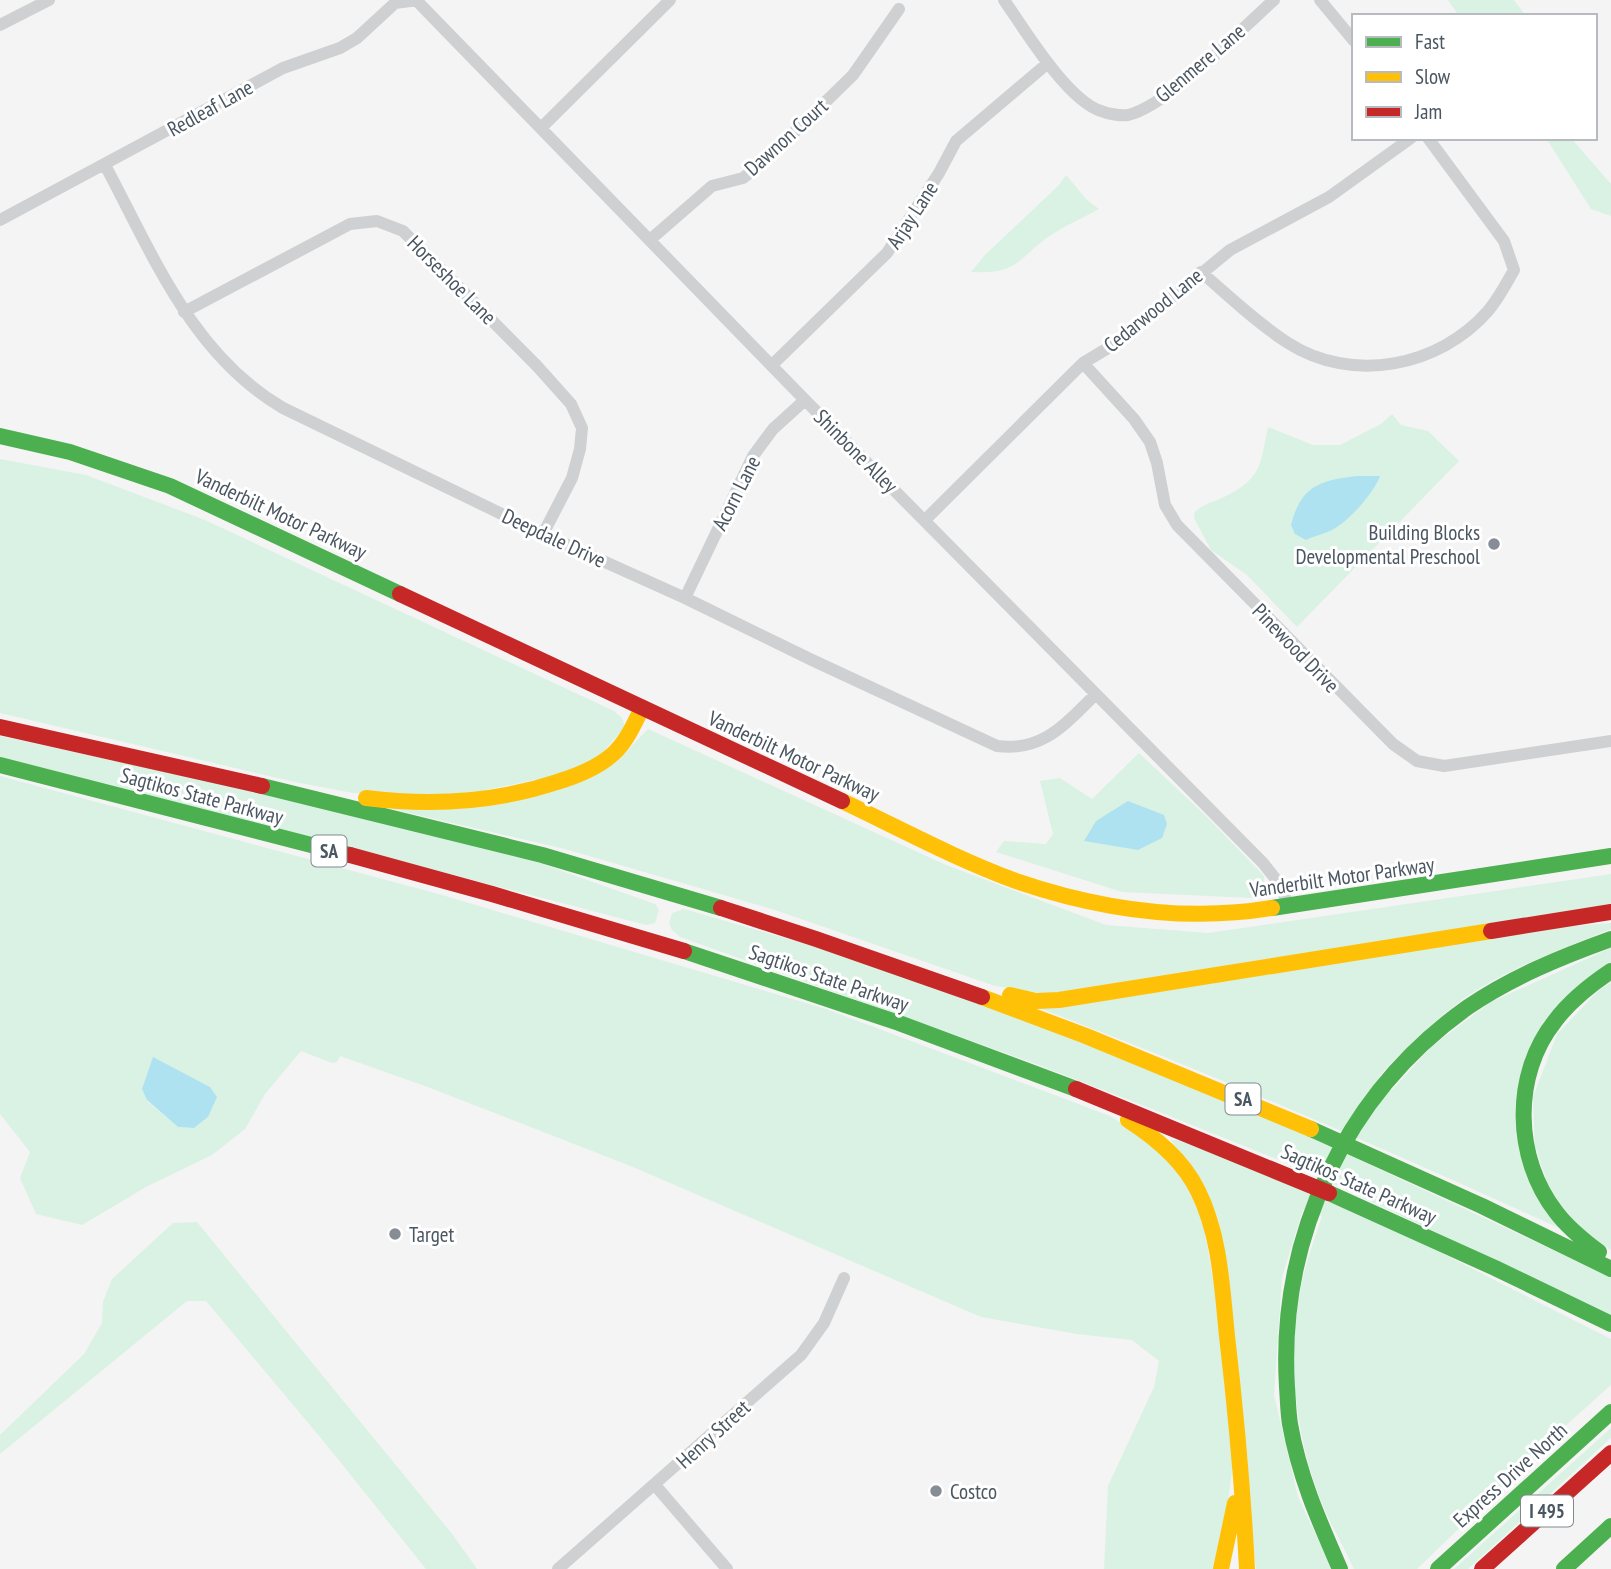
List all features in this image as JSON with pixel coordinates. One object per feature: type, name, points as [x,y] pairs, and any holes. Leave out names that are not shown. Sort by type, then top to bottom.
[{"type":"main road","name":"Vanderbilt Motor Parkway","points":[[0,436],[70,452],[170,486],[984,868],[1042,890],[1108,906],[1170,914],[1220,914],[1288,907],[1611,856]]},
{"type":"main road","points":[[198,772],[280,781],[337,794],[394,802],[428,804],[473,801],[542,787],[595,766],[622,744],[642,708]]},
{"type":"main road","name":"Sagtikos State Parkway","points":[[0,727],[361,809],[543,855],[726,909],[864,954],[989,998],[1176,1071],[1374,1157],[1611,1269]]},
{"type":"main road","name":"Sagtikos State Parkway","points":[[0,765],[414,873],[594,924],[869,1013],[1074,1088],[1325,1191],[1611,1324]]},
{"type":"main road","points":[[864,954],[942,970],[1013,996],[1048,1001],[1611,912]]},
{"type":"main road","points":[[1340,1569],[1321,1532],[1294,1448],[1287,1406],[1284,1361],[1286,1318],[1293,1274],[1305,1226],[1329,1168],[1365,1108],[1387,1080],[1417,1049],[1468,1007],[1523,975],[1611,939]]},
{"type":"main road","points":[[1611,971],[1571,1003],[1547,1031],[1531,1067],[1522,1112],[1527,1156],[1552,1210],[1572,1231],[1611,1260]]},
{"type":"main road","points":[[1074,1088],[1156,1139],[1185,1170],[1199,1192],[1209,1218],[1216,1245],[1240,1452],[1247,1569]]},
{"type":"main road","name":"Express Drive North","points":[[1438,1569],[1611,1412]]},
{"type":"main road","points":[[1221,1569],[1232,1518],[1240,1452]]},
{"type":"main road","name":"I 495","points":[[1482,1569],[1611,1453]]},
{"type":"main road","name":"I 495","points":[[1564,1569],[1611,1526]]},
{"type":"street","points":[[0,25],[49,0]]},
{"type":"street","name":"Shinbone Alley","points":[[417,0],[805,400],[1264,863],[1282,887],[1288,907]]},
{"type":"street","name":"Redleaf Lane","points":[[0,220],[283,68],[340,48],[357,38],[395,4],[417,0]]},
{"type":"street","points":[[541,128],[670,0]]},
{"type":"street","name":"Glenmere Lane","points":[[1004,0],[1048,63],[1079,97],[1100,111],[1126,115],[1150,105],[1181,84],[1274,0]]},
{"type":"street","points":[[1320,0],[1352,39]]},
{"type":"street","name":"Dawnon Court","points":[[650,239],[712,186],[743,178],[765,161],[853,75],[899,9]]},
{"type":"street","name":"Arjay Lane","points":[[772,365],[887,253],[939,173],[956,141],[1048,63]]},
{"type":"street","name":"Cedarwood Lane","points":[[925,520],[1083,363],[1118,342],[1230,250],[1329,197],[1408,140]]},
{"type":"street","points":[[1201,272],[1289,344],[1332,362],[1372,367],[1405,362],[1433,352],[1459,337],[1486,313],[1514,270],[1504,242],[1429,140]]},
{"type":"street","name":"Deepdale Drive","points":[[105,165],[184,312],[235,374],[260,394],[342,437],[543,534],[997,746],[1014,748],[1035,744],[1055,732],[1095,695]]},
{"type":"street","name":"Horseshoe Lane","points":[[184,312],[350,223],[377,221],[403,231],[571,404],[582,428],[580,449],[572,478],[543,534]]},
{"type":"street","name":"Pinewood Drive","points":[[1083,363],[1135,419],[1150,442],[1165,505],[1177,525],[1347,700],[1409,756],[1417,761],[1444,766],[1611,741]]},
{"type":"street","name":"Acorn Lane","points":[[685,598],[753,456],[773,429],[805,400]]},
{"type":"street","name":"Henry Street","points":[[558,1569],[801,1355],[824,1323],[844,1278]]},
{"type":"street","points":[[655,1485],[727,1569]]},
{"type":"green space","points":[[1448,0],[1514,0],[1524,14],[1458,14]]},
{"type":"green space","points":[[1547,140],[1573,140],[1611,184],[1611,216],[1591,209]]},
{"type":"green space","points":[[1066,175],[1087,200],[1099,209],[1051,235],[1008,268],[971,272],[985,255],[1059,185]]},
{"type":"green space","points":[[1392,414],[1401,425],[1428,431],[1459,461],[1297,627],[1247,575],[1211,550],[1194,518],[1195,512],[1237,490],[1253,476],[1261,460],[1268,427],[1313,445],[1340,445],[1381,424]]},
{"type":"green space","points":[[0,459],[86,475],[205,520],[614,711],[622,718],[625,727],[595,761],[529,786],[410,798],[353,793],[295,782],[0,713]]},
{"type":"green space","points":[[648,729],[946,865],[1106,925],[1208,933],[1611,874],[1611,904],[1047,994],[995,986],[775,910],[565,849],[392,809],[614,764]]},
{"type":"green space","points":[[0,736],[295,800],[528,859],[655,904],[659,910],[655,923],[646,925],[0,757]]},
{"type":"green space","points":[[1139,753],[1264,876],[1262,890],[1257,895],[1251,898],[1122,892],[996,852],[1004,841],[1046,844],[1053,834],[1040,781],[1060,778],[1092,799]]},
{"type":"green space","points":[[0,776],[442,895],[826,1009],[1110,1116],[1150,1142],[1181,1171],[1203,1222],[1224,1341],[1233,1464],[1222,1545],[1213,1569],[1104,1569],[1108,1486],[1154,1387],[1159,1361],[1132,1340],[1077,1334],[981,1317],[633,1167],[340,1056],[337,1062],[332,1063],[301,1051],[265,1094],[245,1129],[212,1155],[146,1187],[82,1225],[36,1214],[20,1178],[30,1152],[0,1114]],"holes":[[[153,1058],[210,1087],[208,1117],[194,1128],[178,1127],[147,1101],[149,1071]]]},
{"type":"green space","points":[[684,909],[886,967],[1235,1102],[1611,1277],[1611,1315],[1309,1172],[1028,1061],[680,937],[669,923],[672,913]]},
{"type":"green space","points":[[1611,923],[1611,929],[1518,968],[1466,997],[1432,1025],[1379,1076],[1392,1090],[1432,1046],[1491,1002],[1611,948],[1611,964],[1596,974],[1517,1092],[1563,1230],[1299,1113],[1031,1005],[1560,927]]},
{"type":"green space","points":[[1611,983],[1611,1250],[1593,1239],[1554,1201],[1535,1155],[1533,1097],[1557,1034],[1599,990]]},
{"type":"green space","points":[[1171,1140],[1182,1140],[1398,1231],[1611,1339],[1611,1385],[1417,1569],[1354,1569],[1319,1496],[1303,1442],[1298,1414],[1294,1357],[1298,1301],[1322,1216],[1303,1209],[1282,1277],[1274,1395],[1298,1497],[1332,1569],[1256,1569],[1218,1217]]},
{"type":"green space","points":[[197,1222],[453,1535],[477,1569],[426,1569],[206,1301],[187,1301],[0,1454],[0,1435],[84,1354],[102,1323],[103,1302],[112,1279],[173,1223]]},
{"type":"green space","points":[[1611,1428],[1611,1438],[1468,1569],[1454,1569]]},
{"type":"water","points":[[1357,476],[1380,476],[1367,498],[1353,513],[1339,526],[1306,540],[1295,534],[1291,525],[1300,501],[1307,493],[1322,483]]},
{"type":"water","points":[[1128,801],[1164,815],[1167,824],[1162,838],[1138,850],[1084,841],[1096,821]]},
{"type":"water","points":[[153,1057],[210,1087],[217,1097],[208,1117],[194,1128],[178,1127],[147,1100],[142,1089]]},
{"type":"traffic: fast","points":[[0,436],[70,452],[170,486],[400,594]]},
{"type":"traffic: fast","points":[[0,765],[350,855]]},
{"type":"traffic: fast","points":[[262,786],[542,855],[721,908]]},
{"type":"traffic: fast","points":[[1272,908],[1611,856]]},
{"type":"traffic: fast","points":[[1340,1569],[1304,1480],[1290,1424],[1287,1387],[1287,1331],[1294,1277],[1308,1224],[1328,1174],[1354,1126],[1387,1082],[1425,1042],[1468,1007],[1502,986],[1611,939]]},
{"type":"traffic: fast","points":[[684,951],[899,1023],[1076,1089]]},
{"type":"traffic: fast","points":[[1599,1252],[1566,1223],[1542,1191],[1526,1142],[1525,1091],[1541,1042],[1555,1021],[1588,988],[1611,971]]},
{"type":"traffic: fast","points":[[1311,1129],[1482,1206],[1611,1269]]},
{"type":"traffic: fast","points":[[1329,1193],[1611,1324]]},
{"type":"traffic: fast","points":[[1438,1569],[1611,1412]]},
{"type":"traffic: fast","points":[[1564,1569],[1611,1526]]},
{"type":"traffic: slow","points":[[366,798],[414,802],[462,801],[510,794],[565,780],[594,767],[614,753],[626,738],[642,708]]},
{"type":"traffic: slow","points":[[842,801],[994,872],[1079,899],[1111,906],[1175,913],[1208,914],[1272,908]]},
{"type":"traffic: slow","points":[[1010,995],[1036,1001],[1059,1000],[1491,931]]},
{"type":"traffic: slow","points":[[982,997],[1086,1036],[1311,1129]]},
{"type":"traffic: slow","points":[[1128,1120],[1149,1134],[1185,1169],[1198,1191],[1216,1243],[1239,1452],[1247,1569]]},
{"type":"traffic: slow","points":[[1221,1569],[1235,1503]]},
{"type":"traffic: jam","points":[[400,594],[842,801]]},
{"type":"traffic: jam","points":[[0,727],[262,786]]},
{"type":"traffic: jam","points":[[350,855],[684,951]]},
{"type":"traffic: jam","points":[[721,908],[982,997]]},
{"type":"traffic: jam","points":[[1491,931],[1611,912]]},
{"type":"traffic: jam","points":[[1076,1089],[1329,1193]]},
{"type":"traffic: jam","points":[[1482,1569],[1611,1453]]},
{"type":"place","name":"Building Blocks Developmental Preschool","points":[[1494,544]]},
{"type":"place","name":"Target","points":[[395,1234]]},
{"type":"place","name":"Costco","points":[[936,1491]]}]
